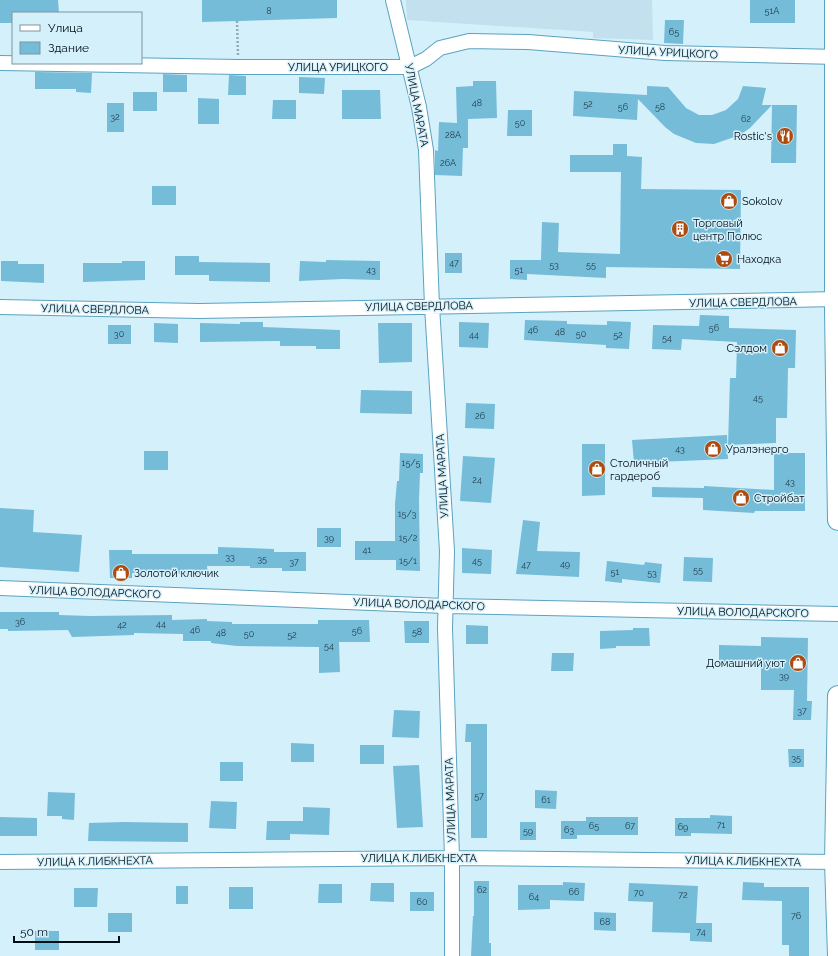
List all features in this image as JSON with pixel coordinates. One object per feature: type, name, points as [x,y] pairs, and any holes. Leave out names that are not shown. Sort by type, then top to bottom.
[{"type":"main road","points":[[835,0],[837,56],[836,300],[838,520]]},
{"type":"main road","points":[[838,696],[838,956]]},
{"type":"street","name":"УЛИЦА МАРАТА","points":[[393,0],[419,107],[426,150],[432,306],[447,551],[445,606],[452,858],[452,956]]},
{"type":"street","name":"УЛИЦА УРИЦКОГО","points":[[60,64],[239,67],[410,67],[426,59],[440,48],[469,41],[528,42],[665,53],[837,56]]},
{"type":"street","name":"УЛИЦА УРИЦКОГО","points":[[0,63],[12,63]]},
{"type":"street","name":"УЛИЦА СВЕРДЛОВА","points":[[0,307],[199,311],[836,300]]},
{"type":"street","name":"УЛИЦА ВОЛОДАРСКОГО","points":[[0,588],[445,606],[838,614]]},
{"type":"street","name":"УЛИЦА К.ЛИБКНЕХТА","points":[[0,862],[452,858],[837,862]]},
{"type":"path","points":[[237,21],[239,67]]},
{"type":"shaded area","points":[[406,0],[652,0],[653,40],[593,38],[593,32],[407,20]]},
{"type":"building","points":[[0,0],[58,0],[59,12],[12,12],[12,23],[0,23]]},
{"type":"building","points":[[202,0],[337,0],[337,18],[202,22]]},
{"type":"building","points":[[750,0],[795,0],[795,23],[750,23]]},
{"type":"building","points":[[665,20],[684,20],[683,44],[664,43]]},
{"type":"building","points":[[35,72],[92,73],[91,93],[76,92],[76,89],[35,89]]},
{"type":"building","points":[[163,74],[187,75],[187,92],[163,92]]},
{"type":"building","points":[[229,75],[246,76],[246,95],[228,95]]},
{"type":"building","points":[[299,77],[325,78],[324,94],[299,93]]},
{"type":"building","points":[[473,81],[496,81],[497,118],[468,119],[468,148],[463,148],[462,176],[435,175],[435,150],[438,151],[439,122],[457,123],[456,87],[473,86]]},
{"type":"building","points":[[647,86],[668,87],[686,108],[699,115],[712,115],[726,110],[738,99],[743,86],[766,88],[762,105],[772,105],[750,128],[740,135],[714,144],[696,143],[674,134],[665,127],[638,99],[637,120],[573,116],[574,91],[647,95]]},
{"type":"building","points":[[342,90],[380,90],[381,119],[342,119]]},
{"type":"building","points":[[133,92],[157,92],[157,111],[133,111]]},
{"type":"building","points":[[198,98],[219,99],[219,124],[198,124]]},
{"type":"building","points":[[273,100],[296,100],[296,119],[272,119]]},
{"type":"building","points":[[107,103],[124,103],[124,132],[107,132]]},
{"type":"building","points":[[772,105],[797,105],[796,163],[771,163]]},
{"type":"building","points":[[508,110],[532,110],[532,136],[507,136]]},
{"type":"building","name":"Торговый центр Полюс","points":[[613,144],[627,144],[627,156],[642,157],[641,189],[741,190],[740,269],[606,267],[606,278],[527,274],[527,280],[510,279],[510,260],[541,260],[542,222],[559,223],[558,252],[620,254],[621,172],[570,172],[570,155],[613,155]]},
{"type":"building","points":[[152,186],[176,186],[176,205],[152,205]]},
{"type":"building","points":[[445,253],[462,253],[462,273],[445,273]]},
{"type":"building","points":[[175,256],[199,256],[199,262],[270,263],[270,282],[209,281],[209,275],[175,275]]},
{"type":"building","points":[[326,260],[380,261],[380,280],[343,279],[299,281],[300,261],[326,262]]},
{"type":"building","points":[[1,261],[18,261],[18,264],[44,264],[44,283],[1,281]]},
{"type":"building","points":[[122,261],[145,261],[145,280],[83,282],[83,263],[122,263]]},
{"type":"building","points":[[700,315],[729,316],[729,328],[796,330],[795,368],[788,368],[787,418],[776,418],[776,443],[728,445],[730,378],[736,378],[737,342],[682,339],[681,350],[652,349],[653,325],[699,326]]},
{"type":"building","points":[[525,320],[567,321],[567,324],[607,325],[607,321],[631,322],[629,349],[606,348],[606,345],[524,340]]},
{"type":"building","points":[[240,322],[263,322],[263,327],[340,330],[340,349],[316,349],[316,346],[280,346],[280,341],[200,342],[200,323],[240,324]]},
{"type":"building","points":[[459,322],[489,323],[488,348],[459,347]]},
{"type":"building","points":[[154,323],[178,324],[178,343],[154,342]]},
{"type":"building","points":[[378,323],[412,323],[412,362],[379,363]]},
{"type":"building","points":[[108,325],[131,325],[131,344],[108,344]]},
{"type":"building","points":[[361,390],[412,391],[412,414],[360,413]]},
{"type":"building","points":[[466,403],[495,404],[494,429],[465,428]]},
{"type":"building","points":[[727,435],[728,459],[634,463],[632,440]]},
{"type":"building","points":[[582,444],[605,444],[605,495],[582,496]]},
{"type":"building","points":[[144,451],[168,451],[168,470],[144,470]]},
{"type":"building","points":[[400,453],[423,454],[423,473],[420,473],[419,500],[420,571],[396,570],[396,560],[355,560],[355,541],[395,541],[395,504],[397,481],[399,481]]},
{"type":"building","points":[[774,453],[805,453],[805,511],[755,511],[754,513],[703,510],[703,498],[652,497],[652,487],[704,488],[704,486],[774,490]]},
{"type":"building","points":[[463,456],[495,458],[491,503],[460,501]]},
{"type":"building","points":[[0,508],[34,510],[33,532],[82,535],[79,572],[0,567]]},
{"type":"building","points":[[523,520],[540,522],[537,551],[580,552],[579,577],[516,574]]},
{"type":"building","points":[[317,528],[341,528],[341,547],[317,547]]},
{"type":"building","points":[[218,547],[274,549],[274,552],[306,552],[306,571],[282,571],[282,568],[250,568],[250,566],[207,566],[208,574],[132,573],[132,578],[110,578],[109,550],[132,550],[132,554],[218,554]]},
{"type":"building","points":[[462,548],[492,550],[491,574],[462,573]]},
{"type":"building","points":[[684,557],[713,558],[712,582],[683,581]]},
{"type":"building","points":[[607,561],[644,565],[645,562],[662,564],[660,583],[622,579],[622,583],[605,581]]},
{"type":"building","points":[[0,612],[59,612],[59,615],[90,616],[172,615],[172,620],[207,619],[207,621],[232,622],[232,624],[318,624],[318,620],[369,620],[370,642],[339,642],[340,672],[319,673],[319,647],[237,646],[211,643],[211,641],[183,641],[183,634],[134,633],[134,635],[72,637],[68,630],[8,631],[8,629],[0,629]]},
{"type":"building","points":[[404,621],[429,621],[429,643],[405,643]]},
{"type":"building","points":[[466,625],[488,626],[488,644],[466,644]]},
{"type":"building","points":[[633,628],[649,628],[650,646],[616,646],[616,648],[600,649],[600,631],[633,630]]},
{"type":"building","points":[[761,637],[808,638],[807,701],[812,701],[811,720],[793,720],[794,690],[761,690],[761,663],[719,662],[719,645],[761,646]]},
{"type":"building","points":[[552,653],[574,653],[573,671],[551,671]]},
{"type":"building","points":[[394,710],[420,711],[419,738],[392,737]]},
{"type":"building","points":[[466,724],[487,724],[487,838],[471,838],[471,742],[465,742]]},
{"type":"building","points":[[291,743],[314,744],[314,762],[291,762]]},
{"type":"building","points":[[360,745],[384,745],[384,764],[360,764]]},
{"type":"building","points":[[788,749],[804,749],[804,767],[789,767]]},
{"type":"building","points":[[220,762],[243,762],[243,781],[220,781]]},
{"type":"building","points":[[419,765],[423,827],[397,828],[393,766]]},
{"type":"building","points":[[535,790],[557,791],[556,809],[535,808]]},
{"type":"building","points":[[48,792],[75,793],[74,820],[62,819],[62,816],[47,816]]},
{"type":"building","points":[[211,801],[237,802],[236,829],[209,828]]},
{"type":"building","points":[[303,807],[330,808],[329,835],[290,834],[290,840],[266,840],[267,821],[303,821]]},
{"type":"building","points":[[710,815],[732,816],[732,834],[691,833],[691,836],[675,836],[675,818],[710,818]]},
{"type":"building","points":[[0,817],[37,818],[37,836],[0,836]]},
{"type":"building","points":[[586,817],[638,817],[638,835],[577,835],[577,839],[561,839],[561,821],[586,821]]},
{"type":"building","points":[[520,822],[536,822],[536,840],[520,840]]},
{"type":"building","points":[[89,823],[188,823],[188,842],[88,841]]},
{"type":"building","points":[[474,881],[489,881],[489,943],[491,943],[491,956],[471,956],[474,916]]},
{"type":"building","points":[[563,882],[585,883],[584,901],[550,900],[550,909],[518,910],[518,885],[563,885]]},
{"type":"building","points":[[743,882],[764,883],[764,887],[809,887],[809,956],[789,956],[789,945],[782,945],[782,901],[742,900]]},
{"type":"building","points":[[371,883],[394,883],[394,902],[370,901]]},
{"type":"building","points":[[629,883],[698,886],[696,923],[712,923],[712,942],[690,941],[690,933],[652,932],[653,902],[628,901]]},
{"type":"building","points":[[319,884],[342,884],[342,903],[318,903]]},
{"type":"building","points":[[176,886],[188,886],[188,904],[176,904]]},
{"type":"building","points":[[229,887],[253,887],[253,909],[229,909]]},
{"type":"building","points":[[74,888],[98,888],[97,907],[74,907]]},
{"type":"building","points":[[410,892],[434,892],[434,911],[410,911]]},
{"type":"building","points":[[594,912],[616,913],[616,931],[594,930]]},
{"type":"building","points":[[108,913],[132,913],[132,932],[108,932]]},
{"type":"building","points":[[35,931],[59,931],[59,950],[35,950]]},
{"type":"place","name":"Rostic's","points":[[785,136]]},
{"type":"place","name":"Sokolov","points":[[729,201]]},
{"type":"place","name":"Торговый центр Полюс","points":[[680,229]]},
{"type":"place","name":"Находка","points":[[724,259]]},
{"type":"place","name":"Сэлдом","points":[[780,348]]},
{"type":"place","name":"Уралэнерго","points":[[713,449]]},
{"type":"place","name":"Столичный гардероб","points":[[597,469]]},
{"type":"place","name":"Стройбат","points":[[741,498]]},
{"type":"place","name":"Золотой ключик","points":[[121,573]]},
{"type":"place","name":"Домашний уют","points":[[798,663]]}]
